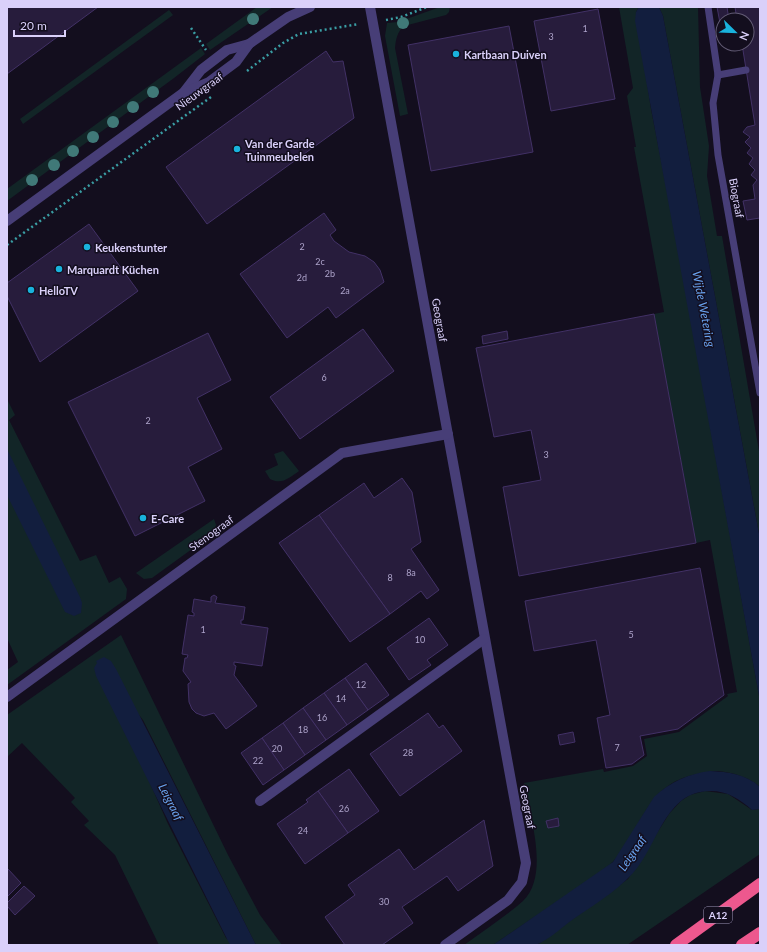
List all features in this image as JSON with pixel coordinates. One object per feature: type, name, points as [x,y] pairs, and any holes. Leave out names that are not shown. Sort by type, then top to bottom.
[{"type":"highway","name":"A12","points":[[676,945],[760,884]]},
{"type":"highway","points":[[742,945],[760,933]]},
{"type":"street","name":"Nieuwgraaf","points":[[183,93],[201,70],[227,50],[249,44],[288,17],[310,7]]},
{"type":"street","name":"Geograaf","points":[[370,7],[526,863],[522,882],[508,900],[445,945]]},
{"type":"street","name":"Nieuwgraaf","points":[[7,221],[183,93],[209,82],[236,62],[249,44]]},
{"type":"street","name":"Stenograaf","points":[[7,697],[342,453],[448,434]]},
{"type":"street","points":[[260,801],[484,639]]},
{"type":"lane","name":"Biograaf","points":[[708,7],[718,74],[713,103],[718,155],[760,393]]},
{"type":"lane","points":[[718,74],[746,70]]},
{"type":"path","points":[[242,74],[283,43],[299,34],[402,17],[427,7]]},
{"type":"path","name":"Nieuwgraaf","points":[[7,245],[212,96]]},
{"type":"green space","points":[[257,7],[273,7],[210,50],[206,44]]},
{"type":"green space","points":[[440,7],[450,7],[449,12],[446,15],[404,26],[397,36],[395,48],[408,114],[400,116],[385,36],[387,23],[398,22]]},
{"type":"green space","points":[[619,7],[639,7],[636,12],[651,109],[674,227],[760,701],[760,787],[750,780],[735,774],[718,771],[693,775],[675,781],[662,791],[651,803],[626,845],[604,870],[493,945],[464,945],[516,907],[523,901],[531,890],[537,861],[536,845],[524,783],[603,769],[604,772],[633,766],[647,756],[644,739],[679,732],[728,696],[727,694],[737,692],[710,540],[696,543],[654,314],[664,312],[634,147],[636,147],[627,96],[633,88]]},
{"type":"green space","points":[[659,7],[698,7],[700,87],[709,146],[707,176],[717,236],[722,236],[760,457],[760,539],[663,16]]},
{"type":"green space","points":[[169,10],[173,15],[23,124],[20,119]]},
{"type":"green space","points":[[201,48],[205,54],[7,201],[7,189]]},
{"type":"green space","points":[[7,399],[15,415],[9,420],[80,561],[96,555],[109,583],[120,577],[127,589],[126,599],[7,685],[7,670],[18,662],[7,638],[7,489],[80,611],[7,458]]},
{"type":"green space","points":[[283,451],[299,471],[285,480],[274,481],[270,479],[265,471],[278,465],[274,454]]},
{"type":"green space","points":[[214,519],[216,525],[214,533],[152,578],[144,579],[136,573]]},
{"type":"green space","points":[[121,635],[228,855],[260,915],[282,945],[256,945],[143,720],[97,663],[168,824],[226,938],[234,945],[159,945],[115,855],[84,825],[89,821],[71,802],[75,798],[22,743],[7,757],[7,715]]},
{"type":"green space","points":[[705,791],[728,794],[752,810],[760,809],[760,854],[627,945],[537,945],[628,879],[669,814],[681,801],[690,795]]},
{"type":"water","name":"Wijde Wetering","points":[[639,7],[659,7],[663,16],[760,539],[760,701],[635,21],[636,12]]},
{"type":"water","points":[[7,449],[80,597],[82,603],[81,613],[74,616],[65,612],[7,495]]},
{"type":"water","name":"Leigraaf","points":[[104,657],[111,661],[116,669],[256,945],[230,945],[96,676],[94,668],[97,663],[96,661]]},
{"type":"water","name":"Leigraaf","points":[[710,771],[736,774],[755,783],[760,787],[760,809],[752,810],[738,799],[722,792],[711,791],[695,793],[683,800],[673,809],[664,822],[642,862],[626,880],[610,893],[550,937],[538,944],[523,946],[493,945],[613,862],[654,797],[666,787],[694,774]]},
{"type":"building","points":[[7,7],[98,7],[7,74]]},
{"type":"building","points":[[717,7],[727,7],[728,12],[718,12]]},
{"type":"building","points":[[735,7],[760,7],[760,218],[747,220],[743,201],[755,199],[753,185],[757,180],[751,175],[755,170],[749,164],[753,158],[747,153],[751,148],[745,142],[750,137],[743,132],[747,127],[755,125],[743,52],[755,52],[755,12],[736,12]]},
{"type":"building","points":[[598,9],[615,99],[551,111],[534,21]]},
{"type":"building","points":[[509,26],[533,152],[431,171],[408,45]]},
{"type":"building","points":[[326,51],[333,62],[343,61],[354,118],[207,224],[166,167]]},
{"type":"building","points":[[324,213],[336,230],[330,235],[334,241],[349,252],[365,256],[374,262],[380,270],[384,282],[336,318],[328,307],[287,338],[240,274]]},
{"type":"building","points":[[89,224],[138,291],[40,362],[7,296],[7,283]]},
{"type":"building","points":[[654,314],[696,543],[519,576],[503,487],[541,480],[531,430],[494,437],[476,348]]},
{"type":"building","points":[[363,329],[394,371],[300,439],[270,397]]},
{"type":"building","points":[[507,331],[508,339],[483,344],[482,336]]},
{"type":"building","points":[[208,333],[231,380],[197,398],[222,449],[188,467],[205,501],[135,536],[68,402]]},
{"type":"building","points":[[402,478],[412,492],[421,542],[411,549],[439,590],[427,599],[421,591],[390,614],[319,515],[364,483],[374,498]]},
{"type":"building","points":[[319,515],[390,614],[350,642],[279,543]]},
{"type":"building","points":[[700,568],[724,695],[678,729],[640,736],[644,755],[632,764],[606,768],[597,718],[610,715],[596,640],[534,651],[525,601]]},
{"type":"building","points":[[214,595],[217,597],[215,603],[245,607],[241,624],[268,628],[262,666],[234,662],[234,665],[236,666],[234,675],[257,706],[226,729],[214,713],[204,716],[196,713],[192,709],[189,702],[188,684],[191,682],[183,671],[185,658],[187,658],[188,655],[182,654],[183,647],[188,615],[194,616],[194,613],[192,612],[194,599],[211,602],[211,597]]},
{"type":"building","points":[[429,618],[448,645],[427,660],[431,665],[409,680],[387,648]]},
{"type":"building","points":[[366,663],[389,695],[368,710],[345,678]]},
{"type":"building","points":[[345,678],[368,710],[347,725],[324,693]]},
{"type":"building","points":[[324,693],[347,725],[326,740],[303,708]]},
{"type":"building","points":[[303,708],[326,740],[305,755],[283,723]]},
{"type":"building","points":[[428,713],[439,728],[443,725],[462,751],[400,796],[370,754]]},
{"type":"building","points":[[283,723],[305,755],[284,770],[262,738]]},
{"type":"building","points":[[573,732],[575,742],[560,745],[558,735]]},
{"type":"building","points":[[262,738],[284,770],[263,785],[241,753]]},
{"type":"building","points":[[349,769],[379,811],[348,833],[318,791]]},
{"type":"building","points":[[318,791],[348,833],[305,864],[277,824],[308,802],[306,800]]},
{"type":"building","points":[[558,818],[559,826],[548,828],[546,821]]},
{"type":"building","points":[[484,820],[493,866],[458,891],[447,876],[402,907],[413,923],[382,945],[345,945],[325,917],[355,895],[348,885],[399,849],[414,870]]},
{"type":"building","points":[[7,868],[21,883],[7,897]]},
{"type":"building","points":[[24,886],[35,896],[15,915],[7,906],[7,903]]},
{"type":"place","name":"Kartbaan Duiven","points":[[456,54]]},
{"type":"place","name":"Van der Garde Tuinmeubelen","points":[[237,149]]},
{"type":"place","name":"Keukenstunter","points":[[87,247]]},
{"type":"place","name":"Marquardt Küchen","points":[[59,269]]},
{"type":"place","name":"HelloTV","points":[[31,290]]},
{"type":"place","name":"E-Care","points":[[143,518]]}]
